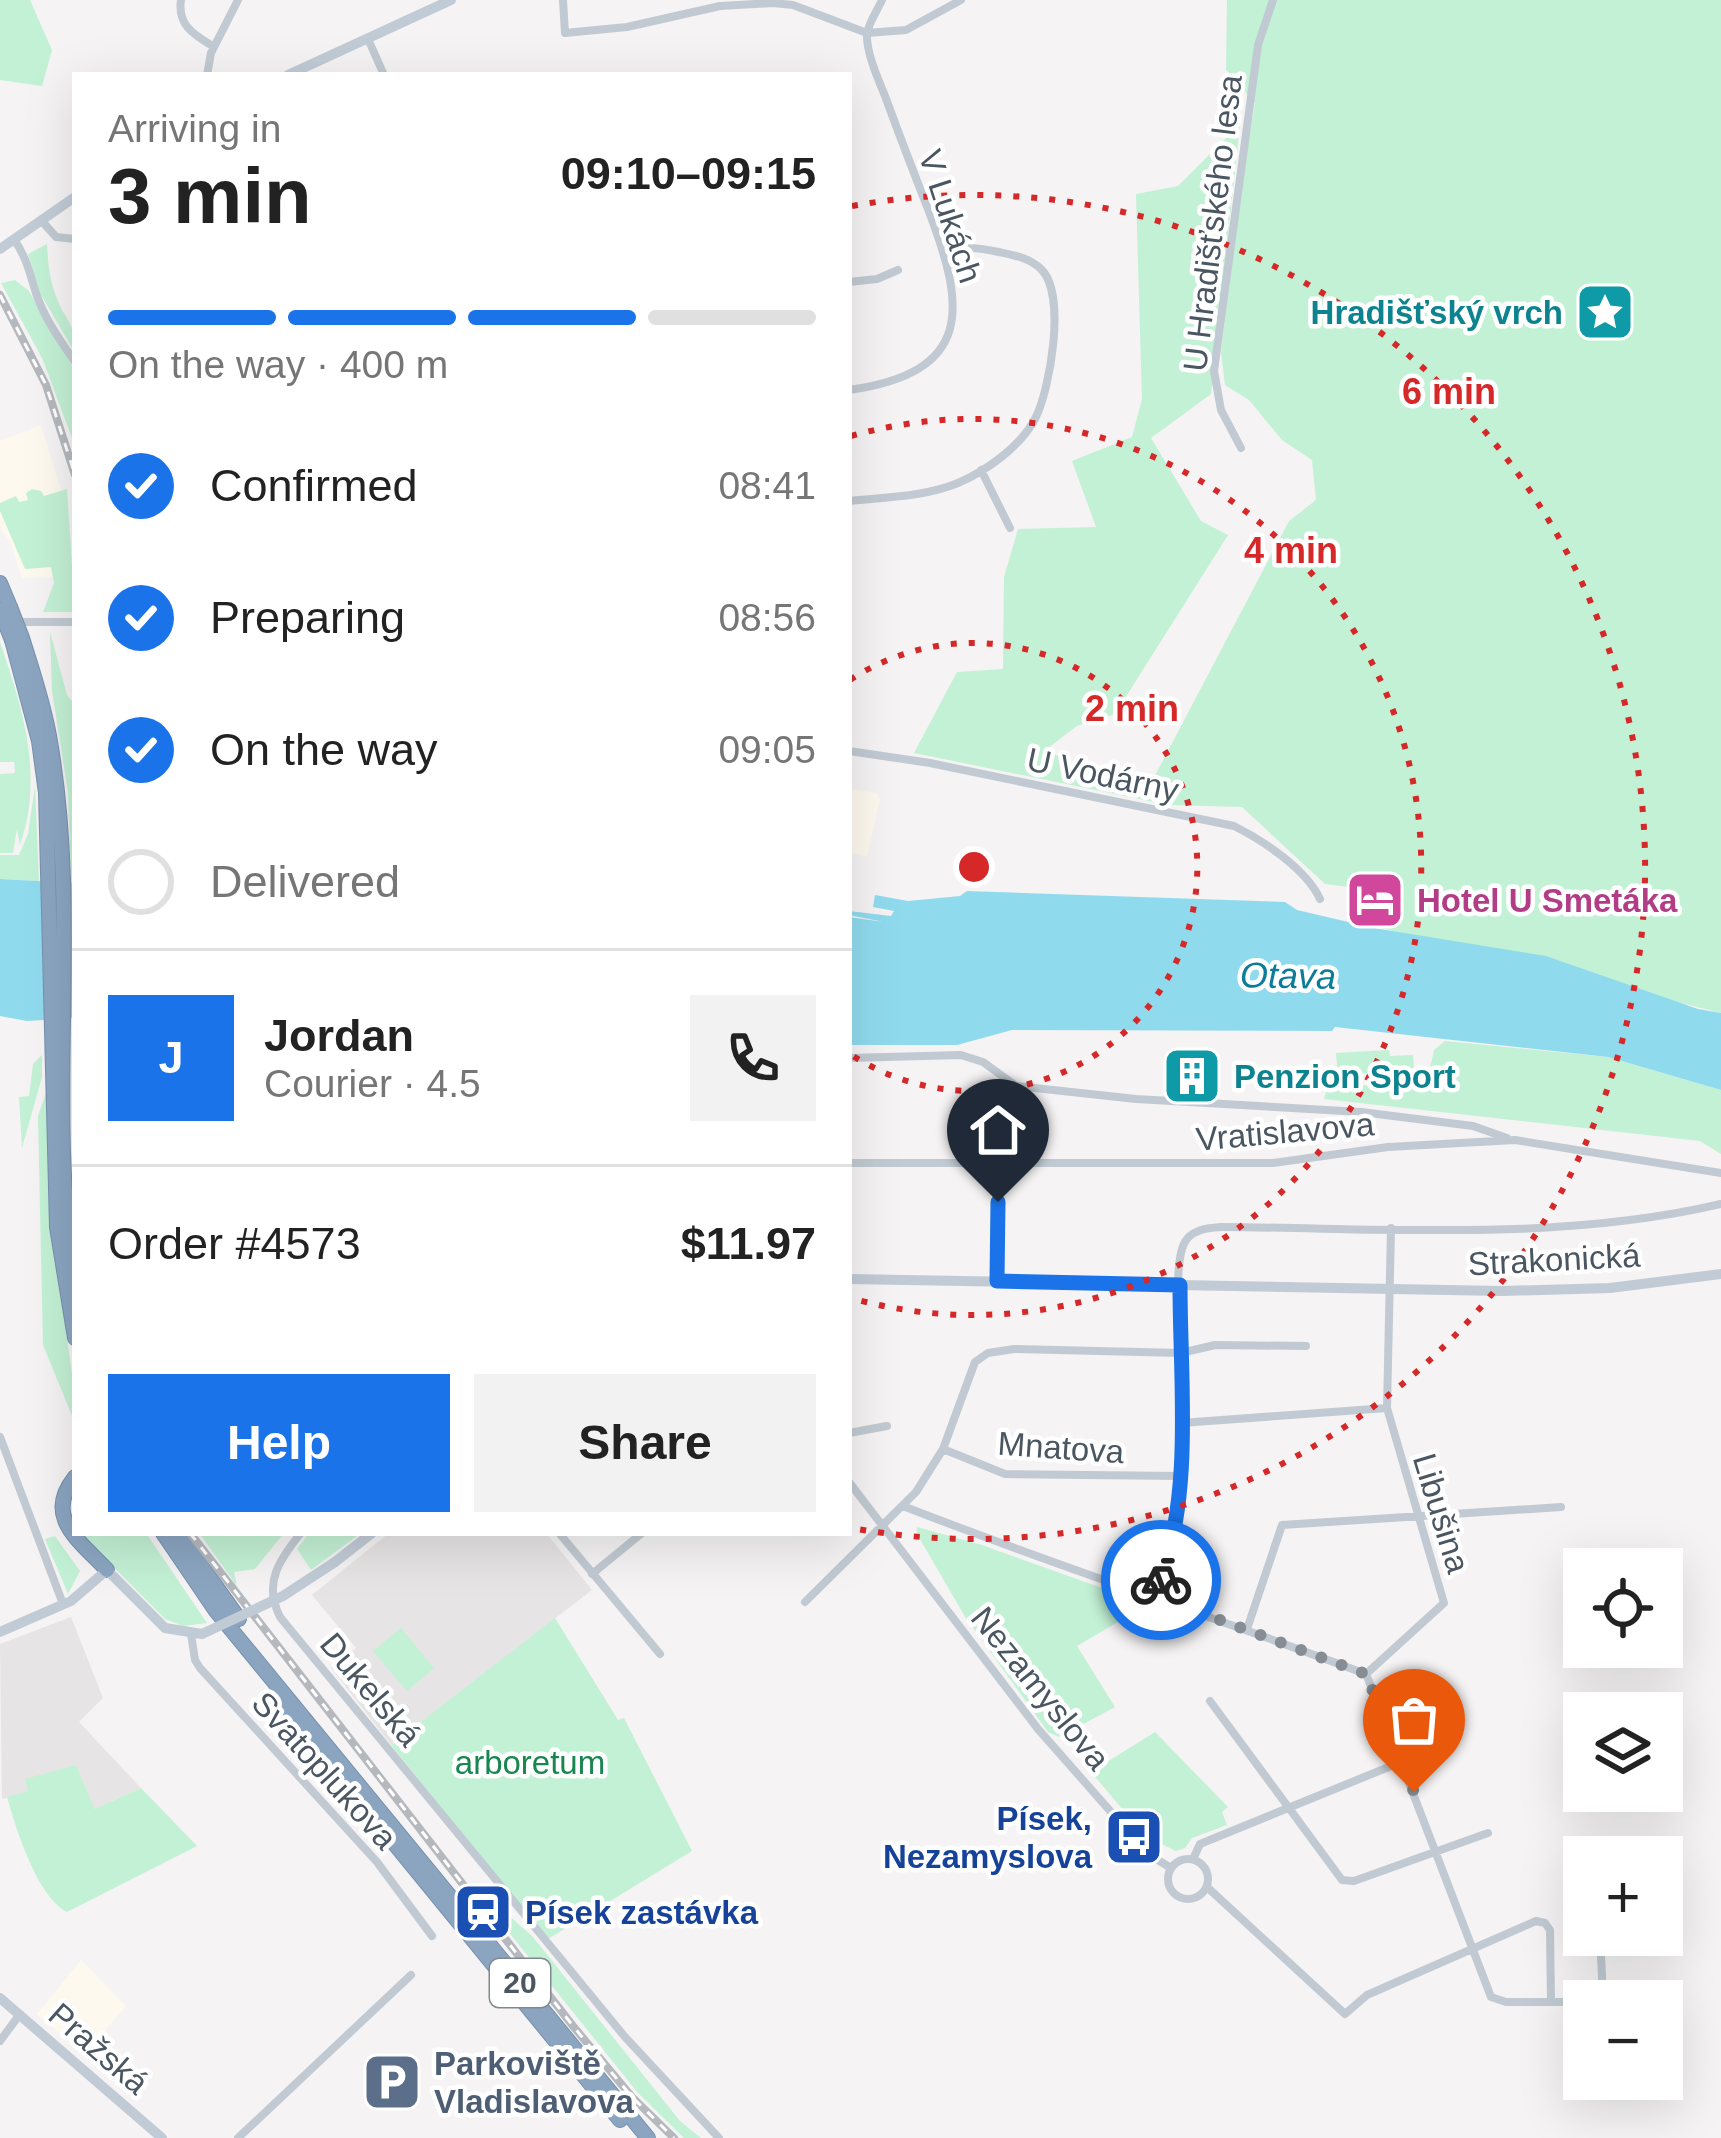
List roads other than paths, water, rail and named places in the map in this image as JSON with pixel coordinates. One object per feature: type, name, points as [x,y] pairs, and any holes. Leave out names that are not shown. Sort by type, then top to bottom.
[{"type":"highway","points":[[0,583],[49,734],[55,846],[59,1242],[72,1320]]},
{"type":"highway","points":[[57,1055],[72,1254]]},
{"type":"highway","points":[[72,1483],[61,1504],[72,1528]]},
{"type":"highway","points":[[78,1536],[106,1570]]},
{"type":"highway","name":"20","points":[[155,1536],[238,1651],[635,2138]]},
{"type":"highway","name":"20","points":[[165,1536],[216,1611],[648,2138]]},
{"type":"highway","points":[[180,1537],[239,1618]]},
{"type":"main road","points":[[295,72],[451,0]]},
{"type":"main road","points":[[0,250],[72,199]]},
{"type":"main road","name":"Strakonická","points":[[852,1279],[1388,1290],[1610,1288],[1721,1274]]},
{"type":"main road","points":[[0,1632],[63,1606],[106,1570],[165,1628],[197,1634],[239,1618],[334,1562],[368,1536]]},
{"type":"main road","name":"Pražská","points":[[0,1998],[162,2138]]},
{"type":"street","points":[[181,0],[181,18],[190,32],[214,47]]},
{"type":"street","points":[[208,72],[214,47],[238,0]]},
{"type":"street","points":[[563,0],[565,33],[627,27],[720,6],[773,2],[793,4],[867,33],[906,30],[961,0]]},
{"type":"street","points":[[867,33],[882,0]]},
{"type":"street","name":"U Hradišťského lesa","points":[[1241,448],[1220,410],[1214,371],[1258,45],[1274,0]]},
{"type":"street","name":"V Lukách","points":[[852,389],[906,378],[934,356],[955,315],[945,252],[878,80],[867,33]]},
{"type":"street","points":[[368,39],[383,72]]},
{"type":"street","points":[[41,220],[56,237],[72,239]]},
{"type":"street","points":[[14,238],[30,265],[36,293],[52,327],[72,357]]},
{"type":"street","points":[[852,501],[923,493],[956,483],[1011,448],[1034,422],[1041,404],[1053,348],[1052,290],[1043,270],[1024,259],[976,248],[945,252]]},
{"type":"street","points":[[852,282],[878,279],[898,270]]},
{"type":"street","points":[[981,470],[1010,528]]},
{"type":"street","points":[[0,622],[72,622]]},
{"type":"street","name":"U Vodárny","points":[[852,751],[1234,826],[1301,874],[1320,899]]},
{"type":"street","points":[[852,1058],[961,1055],[983,1062],[1016,1086],[1136,1099],[1361,1112],[1473,1126],[1515,1140]]},
{"type":"street","name":"Vratislavova","points":[[852,1163],[1273,1163],[1388,1147],[1515,1140],[1721,1173]]},
{"type":"street","points":[[997,1281],[998,1163]]},
{"type":"street","name":"Strakonická","points":[[1180,1285],[1182,1248],[1202,1229],[1597,1225],[1721,1204]]},
{"type":"street","points":[[1388,1290],[1390,1228]]},
{"type":"street","points":[[1155,1596],[1172,1542],[1179,1477],[1180,1285]]},
{"type":"street","name":"Libušina","points":[[1366,1674],[1444,1603],[1387,1408],[1388,1290]]},
{"type":"street","points":[[805,1601],[903,1506],[943,1449],[975,1362],[988,1353],[1014,1349],[1180,1353],[1215,1345],[1306,1346]]},
{"type":"street","points":[[1181,1423],[1387,1408]]},
{"type":"street","points":[[852,1432],[887,1426]]},
{"type":"street","points":[[0,1437],[63,1606]]},
{"type":"street","name":"Mnatova","points":[[943,1449],[1005,1474],[1179,1477]]},
{"type":"street","name":"Nezamyslova","points":[[852,1486],[1037,1729],[1148,1853],[1171,1868]]},
{"type":"street","points":[[903,1506],[1030,1556],[1155,1596],[1366,1674],[1491,1996],[1506,2002],[1563,2002]]},
{"type":"street","points":[[1247,1629],[1282,1526],[1561,1507]]},
{"type":"street","name":"Dukelská","points":[[299,1536],[272,1580],[280,1617],[625,2037],[719,2138]]},
{"type":"street","points":[[562,1536],[660,1654]]},
{"type":"street","points":[[592,1574],[638,1536]]},
{"type":"street","name":"Svatoplukova","points":[[197,1634],[195,1660],[200,1667],[377,1862],[432,1936]]},
{"type":"street","points":[[1210,1701],[1348,1882],[1489,1833]]},
{"type":"street","points":[[1192,1859],[1200,1844],[1401,1762]]},
{"type":"street","points":[[1207,1887],[1196,1898],[1182,1898],[1168,1882],[1171,1868],[1184,1859],[1204,1867],[1207,1887],[1345,2014],[1367,1995],[1537,1921],[1550,1930],[1551,2002]]},
{"type":"street","points":[[1599,1980],[1601,1956]]},
{"type":"street","points":[[238,2138],[411,1975]]},
{"type":"street","points":[[0,2041],[20,2014]]},
{"type":"water","points":[[0,879],[72,883],[72,1018],[27,1021],[0,1016]]},
{"type":"water","name":"Otava","points":[[967,891],[1285,902],[1297,910],[1374,928],[1546,956],[1721,1013],[1721,1090],[1608,1057],[1335,1027],[1332,1031],[1012,1030],[957,1045],[852,1045],[852,917],[884,922],[852,916],[852,911],[891,916],[894,911],[873,907],[875,895],[908,901],[960,896]]},
{"type":"railway","points":[[0,295],[46,385],[72,466]]},
{"type":"railway","points":[[192,1536],[573,2026],[632,2097],[674,2138]]},
{"type":"place","name":"Hradišťský vrch","points":[[1605,312]]},
{"type":"place","name":"Hotel U Smetáka","points":[[1375,900]]},
{"type":"place","name":"Penzion Sport","points":[[1192,1076]]},
{"type":"place","name":"Písek, Nezamyslova","points":[[1134,1837]]},
{"type":"place","name":"Písek zastávka","points":[[483,1912]]},
{"type":"place","name":"Parkoviště Vladislavova","points":[[392,2082]]},
{"type":"park label","name":"arboretum","points":[[530,1762]]}]
